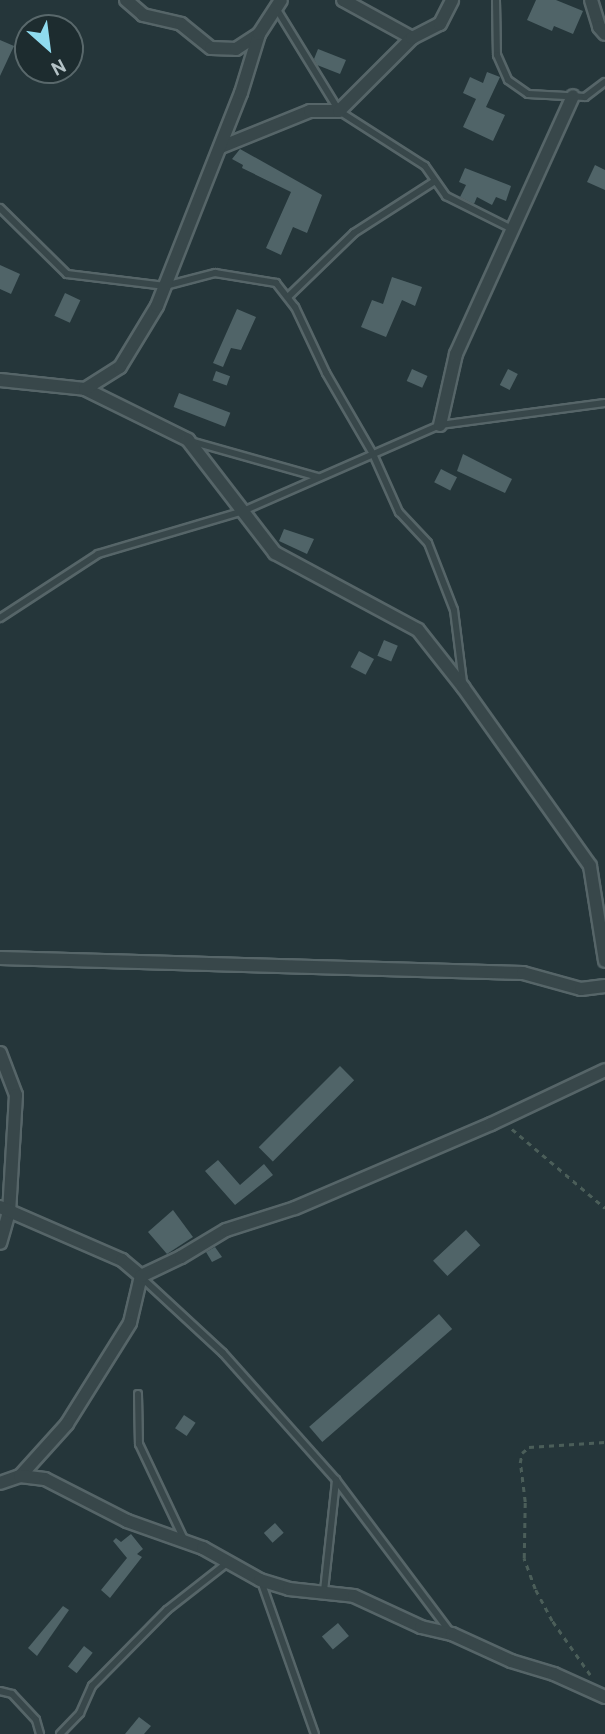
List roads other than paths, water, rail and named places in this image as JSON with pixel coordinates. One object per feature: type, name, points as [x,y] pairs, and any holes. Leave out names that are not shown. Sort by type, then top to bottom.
[{"type":"street","points":[[126,0],[143,15],[181,24],[211,48],[236,49],[260,34]]},
{"type":"street","points":[[343,0],[412,38]]},
{"type":"street","points":[[221,147],[310,111],[339,111],[412,38],[440,23],[452,0]]},
{"type":"street","points":[[591,0],[599,27],[605,34]]},
{"type":"street","points":[[85,389],[120,367],[157,306],[221,147],[260,34],[279,4]]},
{"type":"street","points":[[440,425],[456,354],[573,96]]},
{"type":"street","points":[[3,383],[85,389],[188,440],[275,553],[418,630],[463,687],[590,866],[605,961]]},
{"type":"street","points":[[0,958],[523,973],[581,989],[605,986]]},
{"type":"street","points":[[0,1053],[16,1095],[0,1243]]},
{"type":"street","points":[[141,1276],[181,1257],[226,1230],[295,1208],[605,1070]]},
{"type":"street","points":[[4,1209],[122,1260],[141,1276]]},
{"type":"street","points":[[19,1476],[67,1424],[123,1334],[130,1322],[141,1276]]},
{"type":"street","points":[[0,1483],[19,1476],[45,1479],[127,1521],[185,1541],[260,1580],[289,1590],[324,1591],[354,1596],[421,1627],[452,1634],[511,1661],[554,1674],[605,1697]]},
{"type":"lane","points":[[496,0],[496,55],[508,80],[528,94],[584,97],[605,82]]},
{"type":"lane","points":[[279,4],[339,111],[425,166],[446,196],[514,230]]},
{"type":"lane","points":[[288,297],[354,233],[435,181]]},
{"type":"lane","points":[[0,208],[67,274],[165,286],[215,273],[276,283],[288,297],[373,454],[399,512],[428,542],[454,610],[463,687]]},
{"type":"lane","points":[[0,618],[98,554],[243,511],[440,425],[605,403]]},
{"type":"lane","points":[[188,440],[319,477]]},
{"type":"lane","points":[[141,1276],[223,1353],[336,1480],[452,1634]]},
{"type":"lane","points":[[138,1394],[139,1444],[185,1541]]},
{"type":"lane","points":[[324,1591],[336,1480]]},
{"type":"lane","points":[[60,1734],[80,1713],[92,1686],[129,1648],[167,1610],[227,1563]]},
{"type":"lane","points":[[260,1580],[315,1734]]},
{"type":"lane","points":[[0,1691],[12,1694],[36,1720],[40,1734]]}]
